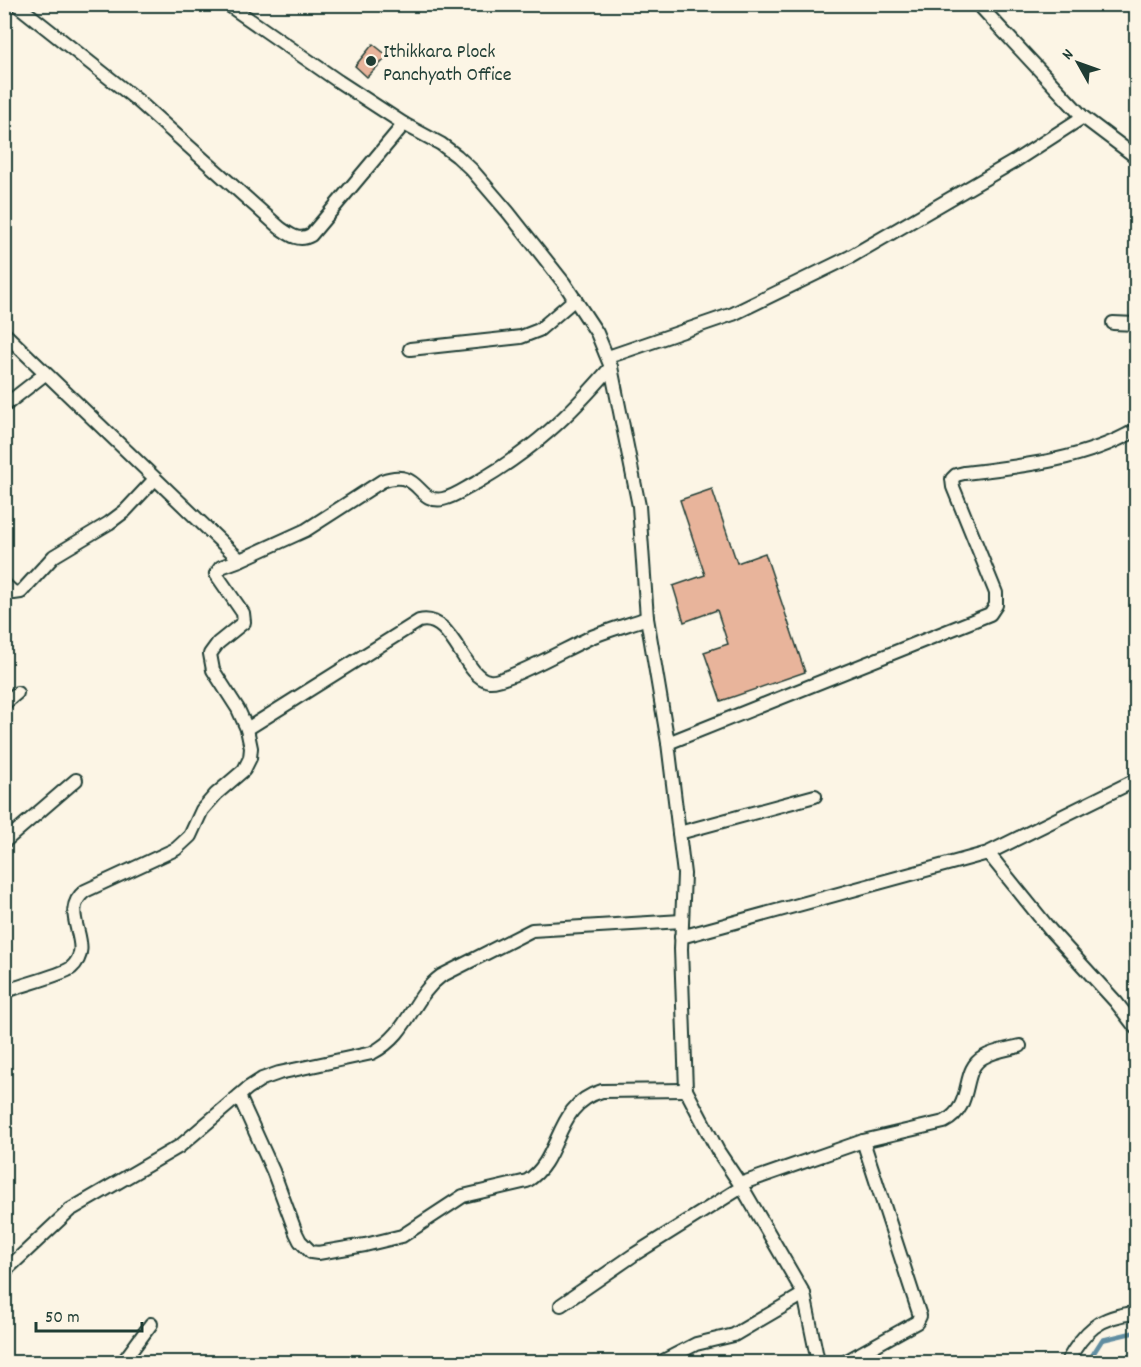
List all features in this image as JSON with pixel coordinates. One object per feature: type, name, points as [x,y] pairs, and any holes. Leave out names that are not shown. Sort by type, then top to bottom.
[{"type":"street","points":[[16,4],[137,100],[280,228],[297,238],[305,239],[312,235],[404,124]]},
{"type":"street","points":[[227,4],[404,124],[441,144],[471,169],[508,212],[575,299],[597,333],[610,362],[639,506],[647,618],[668,743],[684,874],[681,937],[686,1090],[718,1151],[804,1294],[818,1362]]},
{"type":"street","points":[[978,4],[1083,117],[1137,157]]},
{"type":"street","points":[[4,992],[66,970],[73,965],[80,953],[81,944],[73,911],[77,897],[85,891],[176,849],[190,836],[202,810],[216,794],[244,770],[250,758],[251,748],[247,729],[210,662],[213,649],[244,621],[243,613],[216,574],[217,570],[306,530],[382,481],[395,476],[405,477],[431,498],[442,500],[453,495],[498,470],[552,429],[580,403],[610,362],[733,314],[850,257],[1015,161],[1083,117]]},
{"type":"street","points":[[410,349],[521,337],[539,330],[575,299]]},
{"type":"street","points":[[1113,323],[1137,324]]},
{"type":"street","points":[[4,333],[240,560]]},
{"type":"street","points":[[4,406],[45,374]]},
{"type":"street","points":[[668,743],[990,614],[996,605],[996,593],[953,487],[952,479],[964,473],[1033,464],[1096,450],[1137,429]]},
{"type":"street","points":[[4,584],[14,593],[21,592],[54,556],[117,517],[155,479]]},
{"type":"street","points":[[247,729],[424,620],[450,636],[480,677],[491,681],[510,676],[594,636],[647,618]]},
{"type":"street","points":[[4,704],[18,693]]},
{"type":"street","points":[[4,842],[76,780]]},
{"type":"street","points":[[681,937],[988,853],[1135,785]]},
{"type":"street","points":[[679,833],[815,796]]},
{"type":"street","points":[[988,853],[1051,931],[1137,1028]]},
{"type":"street","points":[[4,1272],[70,1210],[180,1146],[262,1078],[372,1053],[381,1048],[405,1025],[433,982],[441,976],[532,930],[682,921]]},
{"type":"street","points":[[561,1305],[741,1186],[863,1141],[944,1122],[953,1117],[963,1103],[969,1076],[978,1062],[983,1057],[1020,1046]]},
{"type":"street","points":[[239,1096],[273,1171],[296,1233],[306,1248],[318,1253],[402,1236],[463,1196],[527,1181],[535,1177],[571,1110],[593,1094],[602,1091],[686,1090]]},
{"type":"street","points":[[845,1362],[916,1322],[920,1316],[863,1141]]},
{"type":"street","points":[[661,1362],[696,1344],[734,1335],[804,1294]]},
{"type":"street","points":[[1067,1362],[1086,1332],[1115,1317],[1137,1312]]},
{"type":"street","points":[[123,1362],[151,1324]]},
{"type":"building","name":"Ithikkara Plock Panchyath Office","points":[[373,44],[388,56],[367,77],[355,66]]},
{"type":"building","points":[[712,489],[737,563],[765,553],[805,672],[721,701],[704,652],[728,644],[717,610],[684,622],[673,586],[705,575],[680,500]]},
{"type":"waterway","points":[[1088,1362],[1102,1340],[1136,1332]]},
{"type":"place","name":"Ithikkara Plock Panchyath Office","points":[[371,61]]}]
